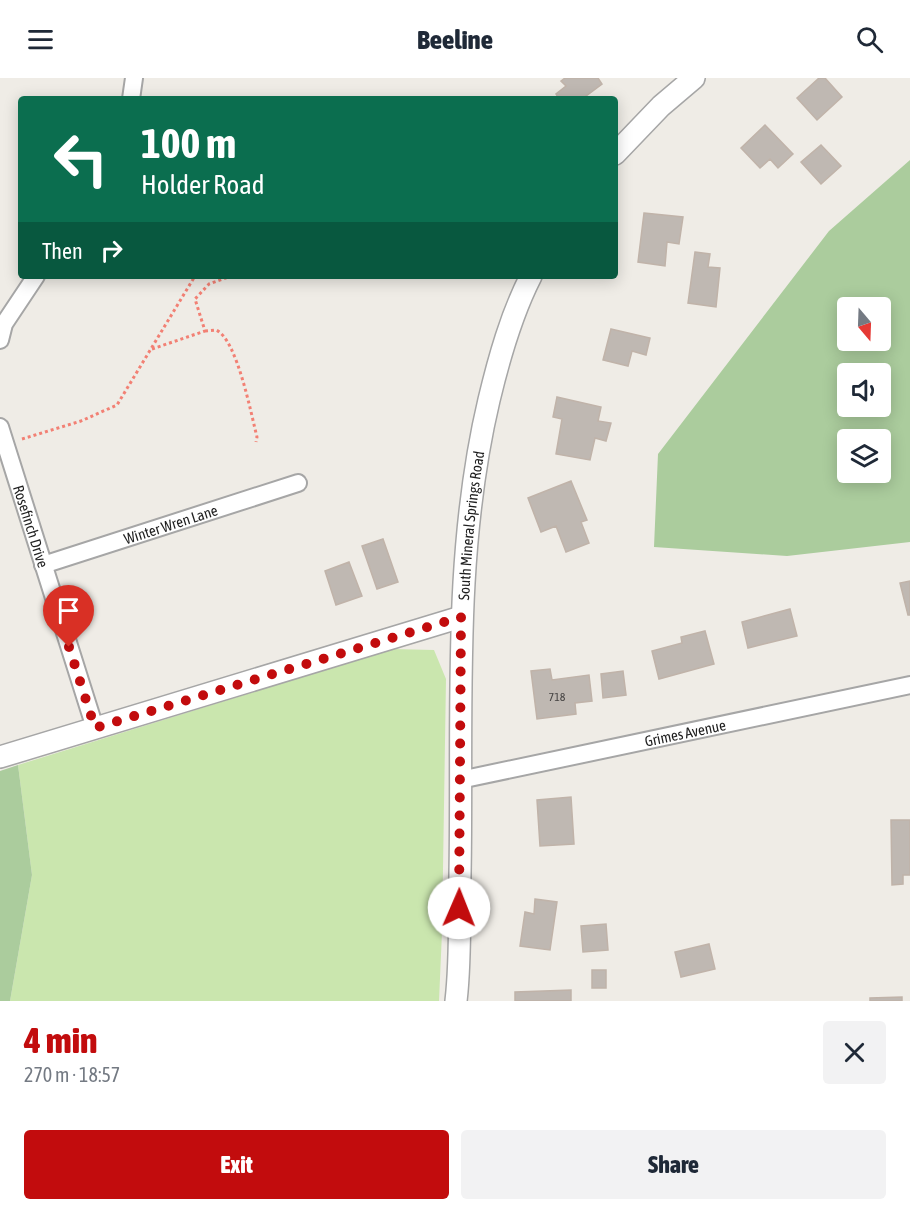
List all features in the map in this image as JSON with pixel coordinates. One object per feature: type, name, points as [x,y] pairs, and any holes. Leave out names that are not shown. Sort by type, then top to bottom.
[{"type":"street","points":[[131,96],[134,78]]},
{"type":"street","points":[[618,151],[661,106],[694,78]]},
{"type":"street","points":[[0,340],[6,310],[33,279]]},
{"type":"street","name":"South Mineral Springs Road","points":[[456,1001],[461,617],[468,514],[481,433],[511,321],[530,279]]},
{"type":"street","name":"Rosefinch Drive","points":[[0,427],[95,728]]},
{"type":"street","name":"Winter Wren Lane","points":[[43,565],[298,483]]},
{"type":"street","points":[[0,758],[461,617]]},
{"type":"street","name":"Grimes Avenue","points":[[460,780],[910,685]]},
{"type":"path","points":[[22,439],[81,421],[117,405],[193,279]]},
{"type":"path","points":[[205,331],[195,299],[209,284],[223,279]]},
{"type":"path","points":[[152,350],[205,331],[216,330],[226,339],[237,367],[257,437],[256,442]]},
{"type":"green space","points":[[910,160],[910,542],[787,556],[654,547],[658,454],[829,231]]},
{"type":"green space","points":[[392,649],[434,650],[446,679],[439,1001],[10,1001],[32,875],[18,765]]},
{"type":"green space","points":[[18,765],[32,875],[10,1001],[0,1001],[0,771]]},
{"type":"building","points":[[565,78],[598,78],[602,84],[586,96],[557,96],[556,94],[566,86],[561,81]]},
{"type":"building","points":[[819,78],[825,78],[842,97],[817,120],[797,98]]},
{"type":"building","points":[[765,125],[793,154],[778,168],[770,159],[760,168],[741,148]]},
{"type":"building","points":[[821,145],[841,166],[821,184],[801,162]]},
{"type":"building","points":[[644,213],[683,217],[679,244],[667,242],[665,266],[638,262]]},
{"type":"building","points":[[695,252],[710,254],[708,267],[720,268],[716,307],[688,303]]},
{"type":"building","points":[[611,329],[650,338],[646,355],[632,351],[628,366],[603,360]]},
{"type":"building","points":[[557,397],[601,407],[598,421],[611,423],[606,441],[595,438],[590,460],[556,454],[562,419],[553,417]]},
{"type":"building","points":[[571,481],[587,520],[581,522],[589,543],[566,552],[556,526],[541,532],[528,498]]},
{"type":"building","points":[[383,539],[398,582],[377,589],[362,546]]},
{"type":"building","points":[[349,562],[362,596],[336,605],[325,571]]},
{"type":"building","points":[[910,581],[910,615],[908,615],[900,583]]},
{"type":"building","points":[[790,609],[797,636],[748,648],[742,622]]},
{"type":"building","points":[[705,631],[714,664],[659,679],[652,651],[682,643],[681,637]]},
{"type":"building","points":[[550,669],[552,680],[589,675],[592,701],[575,703],[576,714],[537,719],[531,671]]},
{"type":"building","points":[[623,671],[626,695],[603,698],[601,674]]},
{"type":"building","points":[[571,797],[574,844],[540,846],[537,800]]},
{"type":"building","points":[[891,820],[910,820],[910,875],[903,875],[903,884],[892,885]]},
{"type":"building","points":[[535,899],[557,902],[550,950],[520,946],[525,912],[534,914]]},
{"type":"building","points":[[606,924],[608,950],[583,952],[581,926]]},
{"type":"building","points":[[709,944],[715,969],[681,977],[675,952]]},
{"type":"building","points":[[592,970],[606,970],[606,988],[592,988]]},
{"type":"building","points":[[571,990],[571,1001],[515,1001],[515,992]]},
{"type":"building","points":[[902,997],[902,1001],[870,1001],[870,998]]},
{"type":"route","points":[[69,647],[95,728],[387,637],[461,617],[459,908]]}]
